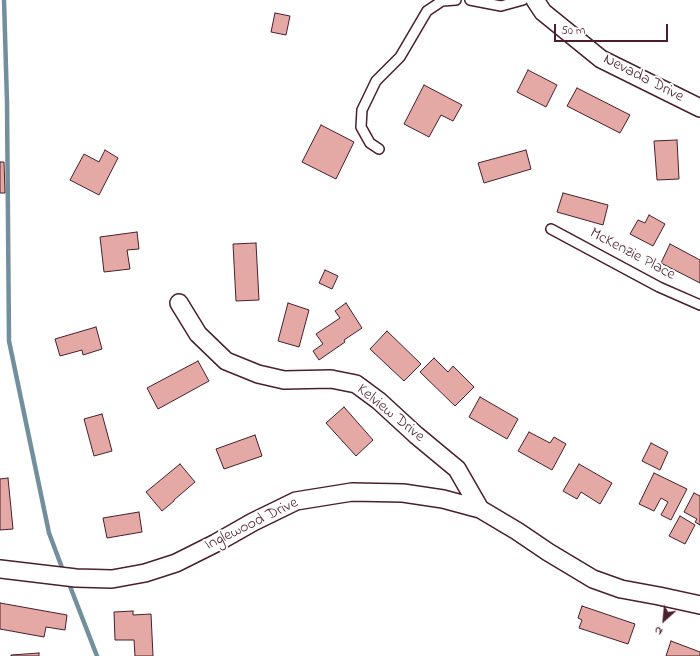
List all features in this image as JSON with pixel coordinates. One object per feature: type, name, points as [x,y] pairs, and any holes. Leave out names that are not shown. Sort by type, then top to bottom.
[{"type":"street","name":"Nevada Drive","points":[[535,0],[542,12],[601,59],[700,108]]},
{"type":"street","name":"Kelview Drive","points":[[179,303],[198,334],[226,361],[258,374],[284,380],[331,379],[356,384],[379,401],[416,435],[457,469],[480,509]]},
{"type":"street","name":"Inglewood Drive","points":[[0,569],[76,578],[112,579],[145,573],[182,560],[296,501],[352,492],[403,493],[444,499],[480,509],[516,530],[592,580],[621,589],[700,605]]},
{"type":"lane","points":[[379,149],[370,142],[361,127],[362,110],[376,81],[400,57],[427,10],[442,1],[456,0]]},
{"type":"lane","points":[[470,0],[501,6],[523,0]]},
{"type":"lane","name":"McKenzie Place","points":[[551,229],[659,287],[700,305]]},
{"type":"building","points":[[275,13],[290,16],[286,35],[271,32]]},
{"type":"building","points":[[528,70],[557,85],[546,107],[517,92]]},
{"type":"building","points":[[424,85],[462,105],[453,121],[441,115],[429,137],[404,124]]},
{"type":"building","points":[[577,88],[630,115],[620,133],[567,106]]},
{"type":"building","points":[[321,125],[354,142],[336,179],[302,162]]},
{"type":"building","points":[[677,140],[679,179],[657,180],[654,141]]},
{"type":"building","points":[[105,150],[118,158],[99,195],[70,180],[84,154],[99,162]]},
{"type":"building","points":[[526,150],[531,169],[484,183],[478,163]]},
{"type":"building","points":[[0,162],[4,162],[5,193],[0,193]]},
{"type":"building","points":[[563,193],[608,205],[603,225],[557,212]]},
{"type":"building","points":[[649,215],[665,224],[653,246],[630,234],[638,220],[645,223]]},
{"type":"building","points":[[137,232],[139,249],[127,250],[130,269],[104,272],[100,237]]},
{"type":"building","points":[[256,243],[259,300],[236,301],[233,244]]},
{"type":"building","points":[[670,244],[700,260],[700,283],[661,263]]},
{"type":"building","points":[[325,270],[338,276],[332,289],[319,283]]},
{"type":"building","points":[[288,303],[309,310],[299,347],[278,341]]},
{"type":"building","points":[[346,303],[362,328],[319,360],[313,351],[323,344],[316,334],[340,318],[335,311]]},
{"type":"building","points":[[96,327],[102,349],[83,355],[82,350],[60,356],[55,339]]},
{"type":"building","points":[[387,331],[421,364],[404,381],[370,349]]},
{"type":"building","points":[[434,358],[448,372],[453,366],[474,387],[455,406],[420,372]]},
{"type":"building","points":[[198,361],[209,381],[158,409],[147,388]]},
{"type":"building","points":[[480,397],[518,419],[507,439],[469,417]]},
{"type":"building","points":[[344,407],[373,440],[356,456],[326,423]]},
{"type":"building","points":[[102,414],[112,451],[94,456],[84,419]]},
{"type":"building","points":[[529,432],[550,443],[554,437],[566,444],[552,470],[518,451]]},
{"type":"building","points":[[255,435],[262,456],[224,469],[216,449]]},
{"type":"building","points":[[651,443],[668,452],[660,470],[642,461]]},
{"type":"building","points":[[180,464],[195,482],[162,511],[146,492]]},
{"type":"building","points":[[579,464],[612,483],[600,504],[581,492],[577,499],[563,491]]},
{"type":"building","points":[[654,473],[687,489],[671,520],[661,515],[668,502],[661,498],[654,511],[639,504]]},
{"type":"building","points":[[8,478],[13,529],[0,530],[0,479]]},
{"type":"building","points":[[694,493],[700,496],[700,525],[695,522],[697,519],[684,512]]},
{"type":"building","points":[[139,512],[142,532],[107,538],[103,518]]},
{"type":"building","points":[[680,516],[695,525],[685,544],[669,536]]},
{"type":"building","points":[[0,603],[67,615],[65,630],[46,627],[44,637],[0,629]]},
{"type":"building","points":[[582,606],[635,624],[628,644],[579,628],[582,620],[578,618]]},
{"type":"building","points":[[133,611],[133,615],[151,614],[153,656],[135,656],[134,640],[115,640],[114,612]]},
{"type":"building","points":[[671,641],[700,652],[700,656],[666,656]]},
{"type":"building","points":[[39,653],[39,656],[11,656],[11,655]]},
{"type":"waterway","points":[[4,0],[7,102],[9,341],[49,533],[64,573]]},
{"type":"waterway","points":[[68,581],[97,656]]}]
